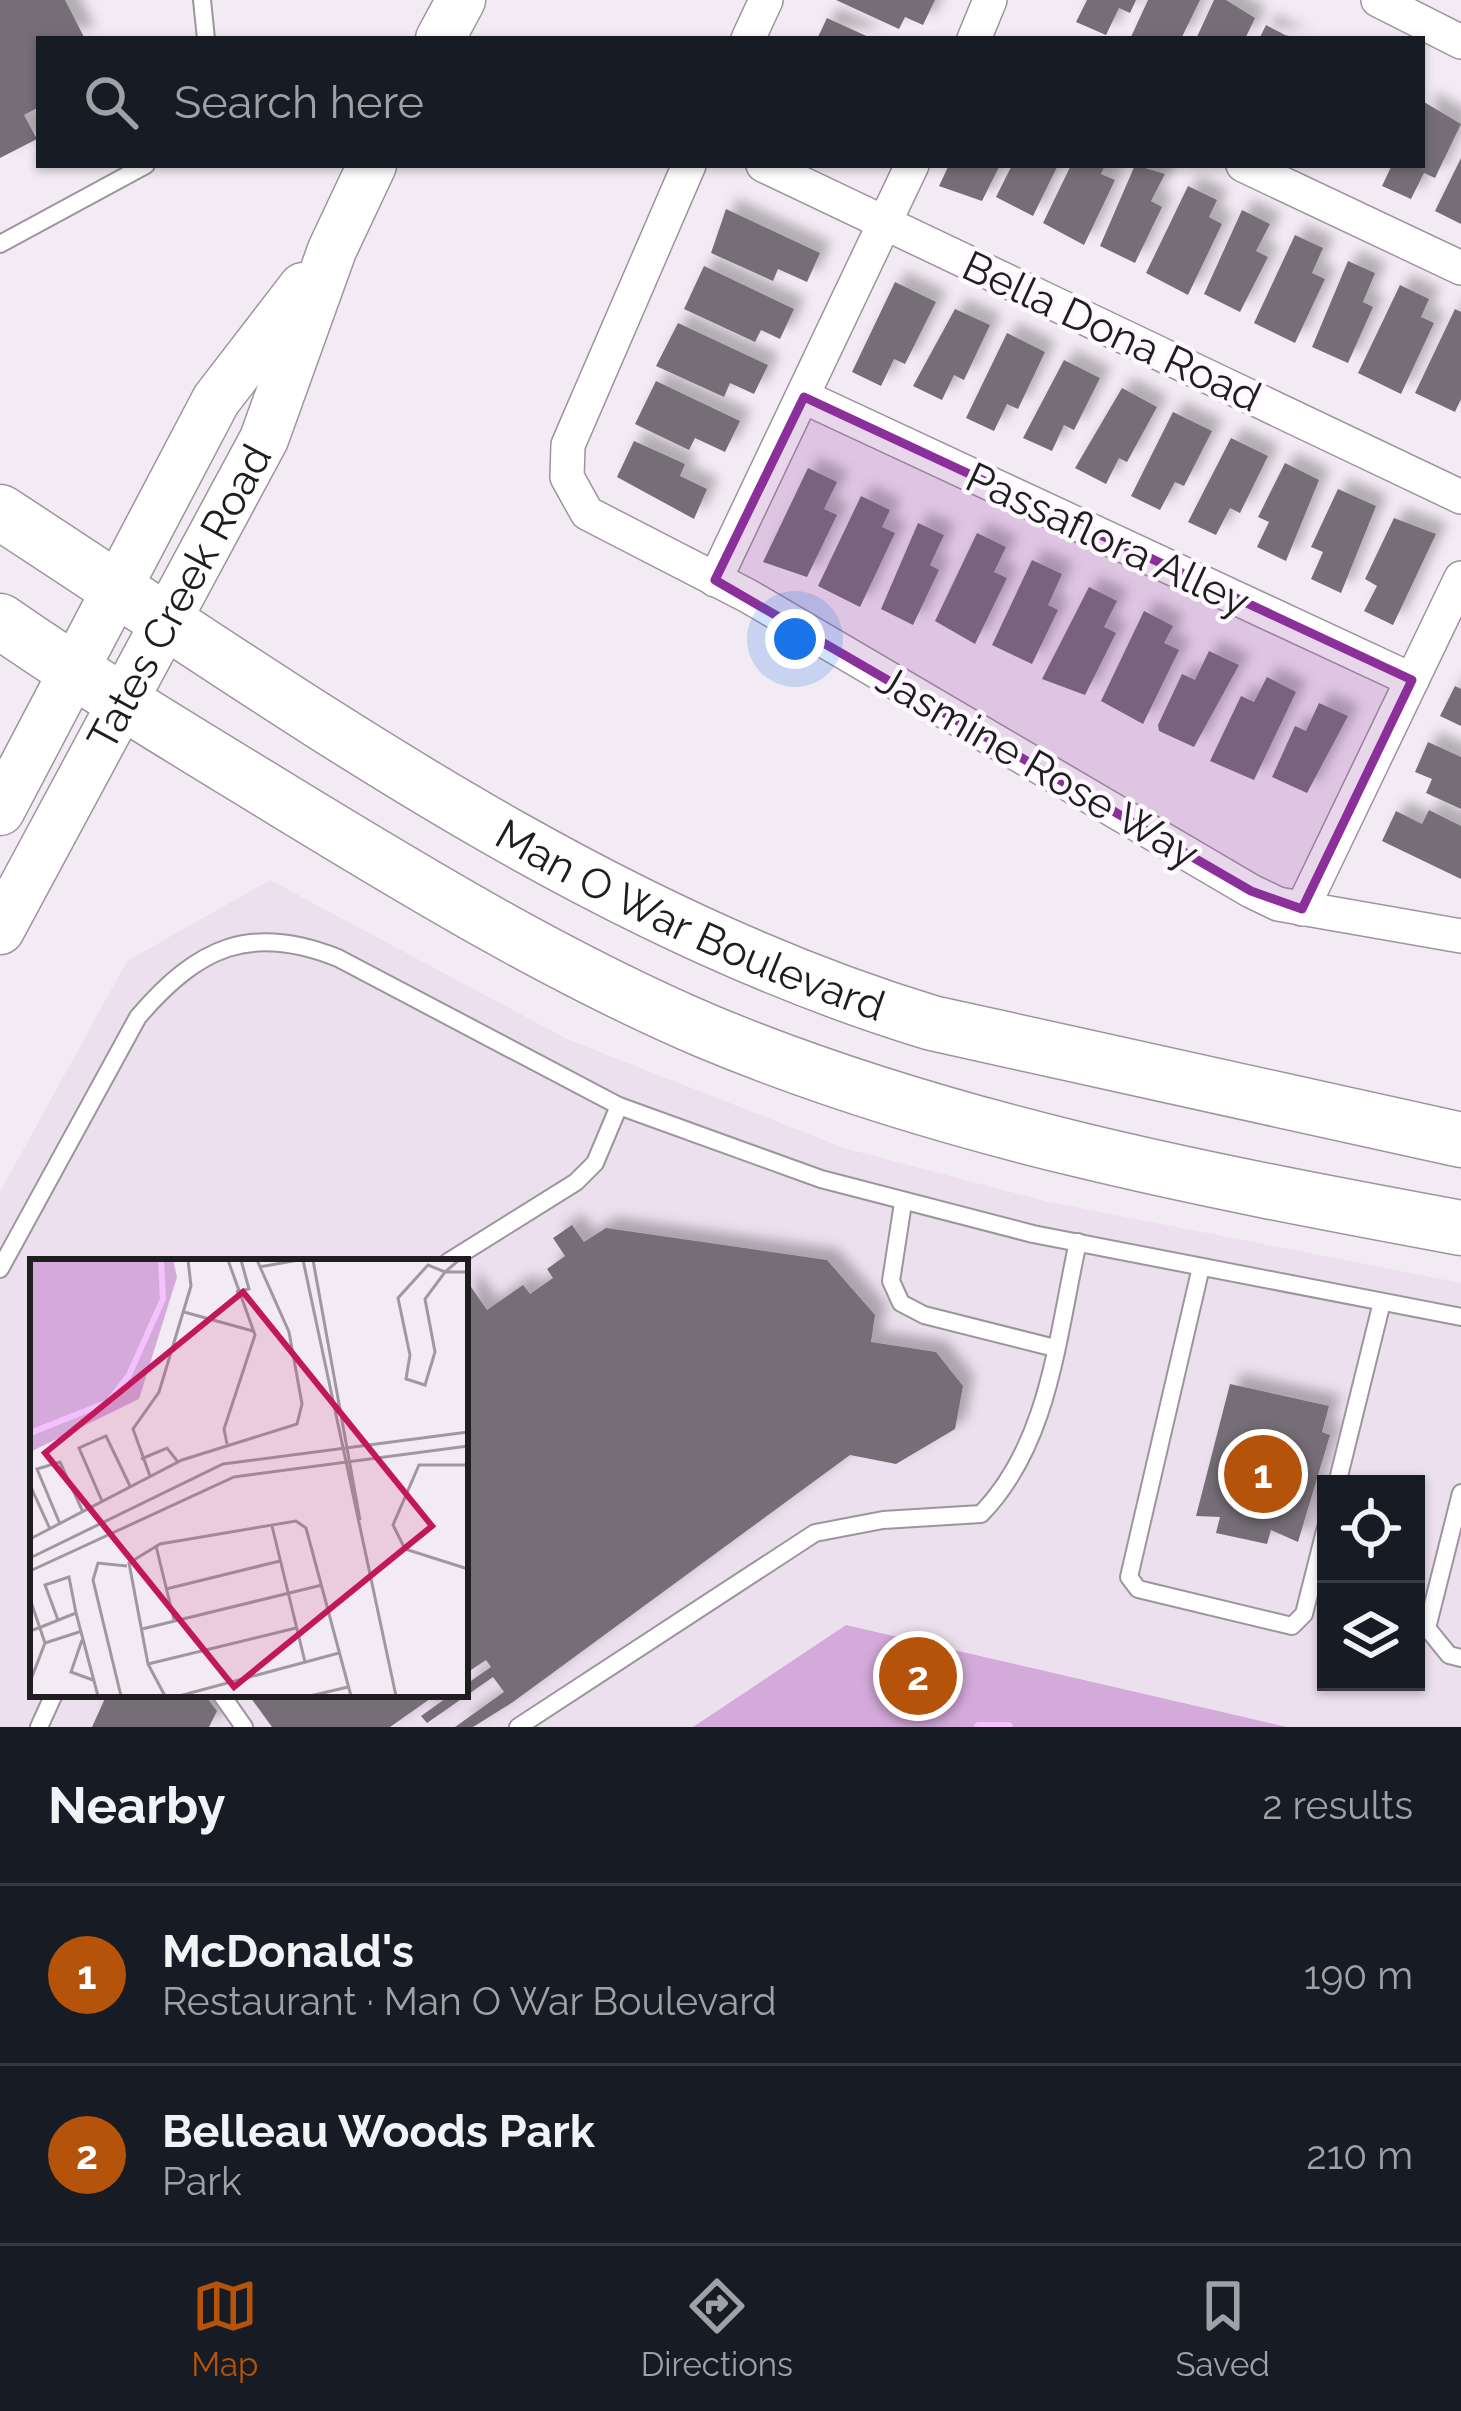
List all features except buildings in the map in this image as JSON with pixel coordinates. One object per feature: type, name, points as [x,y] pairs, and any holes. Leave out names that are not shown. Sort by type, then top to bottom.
[{"type":"main road","points":[[442,36],[461,0]]},
{"type":"main road","name":"Tates Creek Road","points":[[0,930],[264,439],[332,250],[371,168]]},
{"type":"main road","name":"Tates Creek Road","points":[[0,812],[216,400],[332,250]]},
{"type":"main road","name":"Man O War Boulevard","points":[[0,512],[517,843],[705,937],[851,999],[1127,1070],[1461,1140]]},
{"type":"main road","name":"Man O War Boulevard","points":[[0,621],[73,672],[404,874],[562,962],[707,1031],[981,1124],[1461,1228]]},
{"type":"street","points":[[749,36],[766,0]]},
{"type":"street","points":[[975,36],[990,0]]},
{"type":"street","points":[[1378,0],[1461,42]]},
{"type":"street","name":"Jasmine Rose Way","points":[[688,168],[568,445],[567,478],[587,513],[715,580],[1250,891],[1302,909],[1461,936]]},
{"type":"street","name":"Bella Dona Road","points":[[769,168],[1461,497]]},
{"type":"street","points":[[715,580],[911,168]]},
{"type":"street","points":[[1249,168],[1461,268]]},
{"type":"street","name":"Passaflora Alley","points":[[803,398],[1412,680]]},
{"type":"street","points":[[1302,909],[1461,578]]},
{"type":"lane","points":[[202,0],[206,36]]},
{"type":"lane","points":[[0,244],[140,168]]},
{"type":"lane","points":[[0,1269],[138,1017],[166,984],[236,944],[297,942],[338,958],[619,1106],[902,1203],[1461,1317]]},
{"type":"lane","points":[[453,1259],[575,1182],[596,1163],[619,1106]]},
{"type":"lane","points":[[902,1203],[891,1281],[901,1303],[925,1315],[1054,1348]]},
{"type":"lane","points":[[518,1727],[815,1532],[883,1520],[981,1514],[1030,1450],[1078,1242]]},
{"type":"lane","points":[[1201,1267],[1129,1577],[1138,1589],[1292,1626],[1304,1614],[1317,1563]]},
{"type":"lane","points":[[1338,1475],[1382,1302]]},
{"type":"lane","points":[[1461,1493],[1427,1628],[1449,1654],[1461,1658]]},
{"type":"lane","points":[[39,1727],[53,1697]]},
{"type":"lane","points":[[223,1697],[244,1727]]},
{"type":"highlighted area","points":[[804,397],[1412,680],[1302,909],[1251,891],[715,580]]},
{"type":"shaded area","points":[[270,880],[567,1039],[844,1148],[1045,1201],[1461,1283],[1461,1727],[1287,1727],[846,1625],[693,1727],[0,1727],[0,1192],[127,961]]},
{"type":"shaded area","points":[[846,1625],[1287,1727],[693,1727]]},
{"type":"waterway","points":[[979,1727],[1008,1727]]},
{"type":"place","name":"McDonald's","points":[[1263,1474]]},
{"type":"place","name":"Belleau Woods Park","points":[[918,1676]]}]
